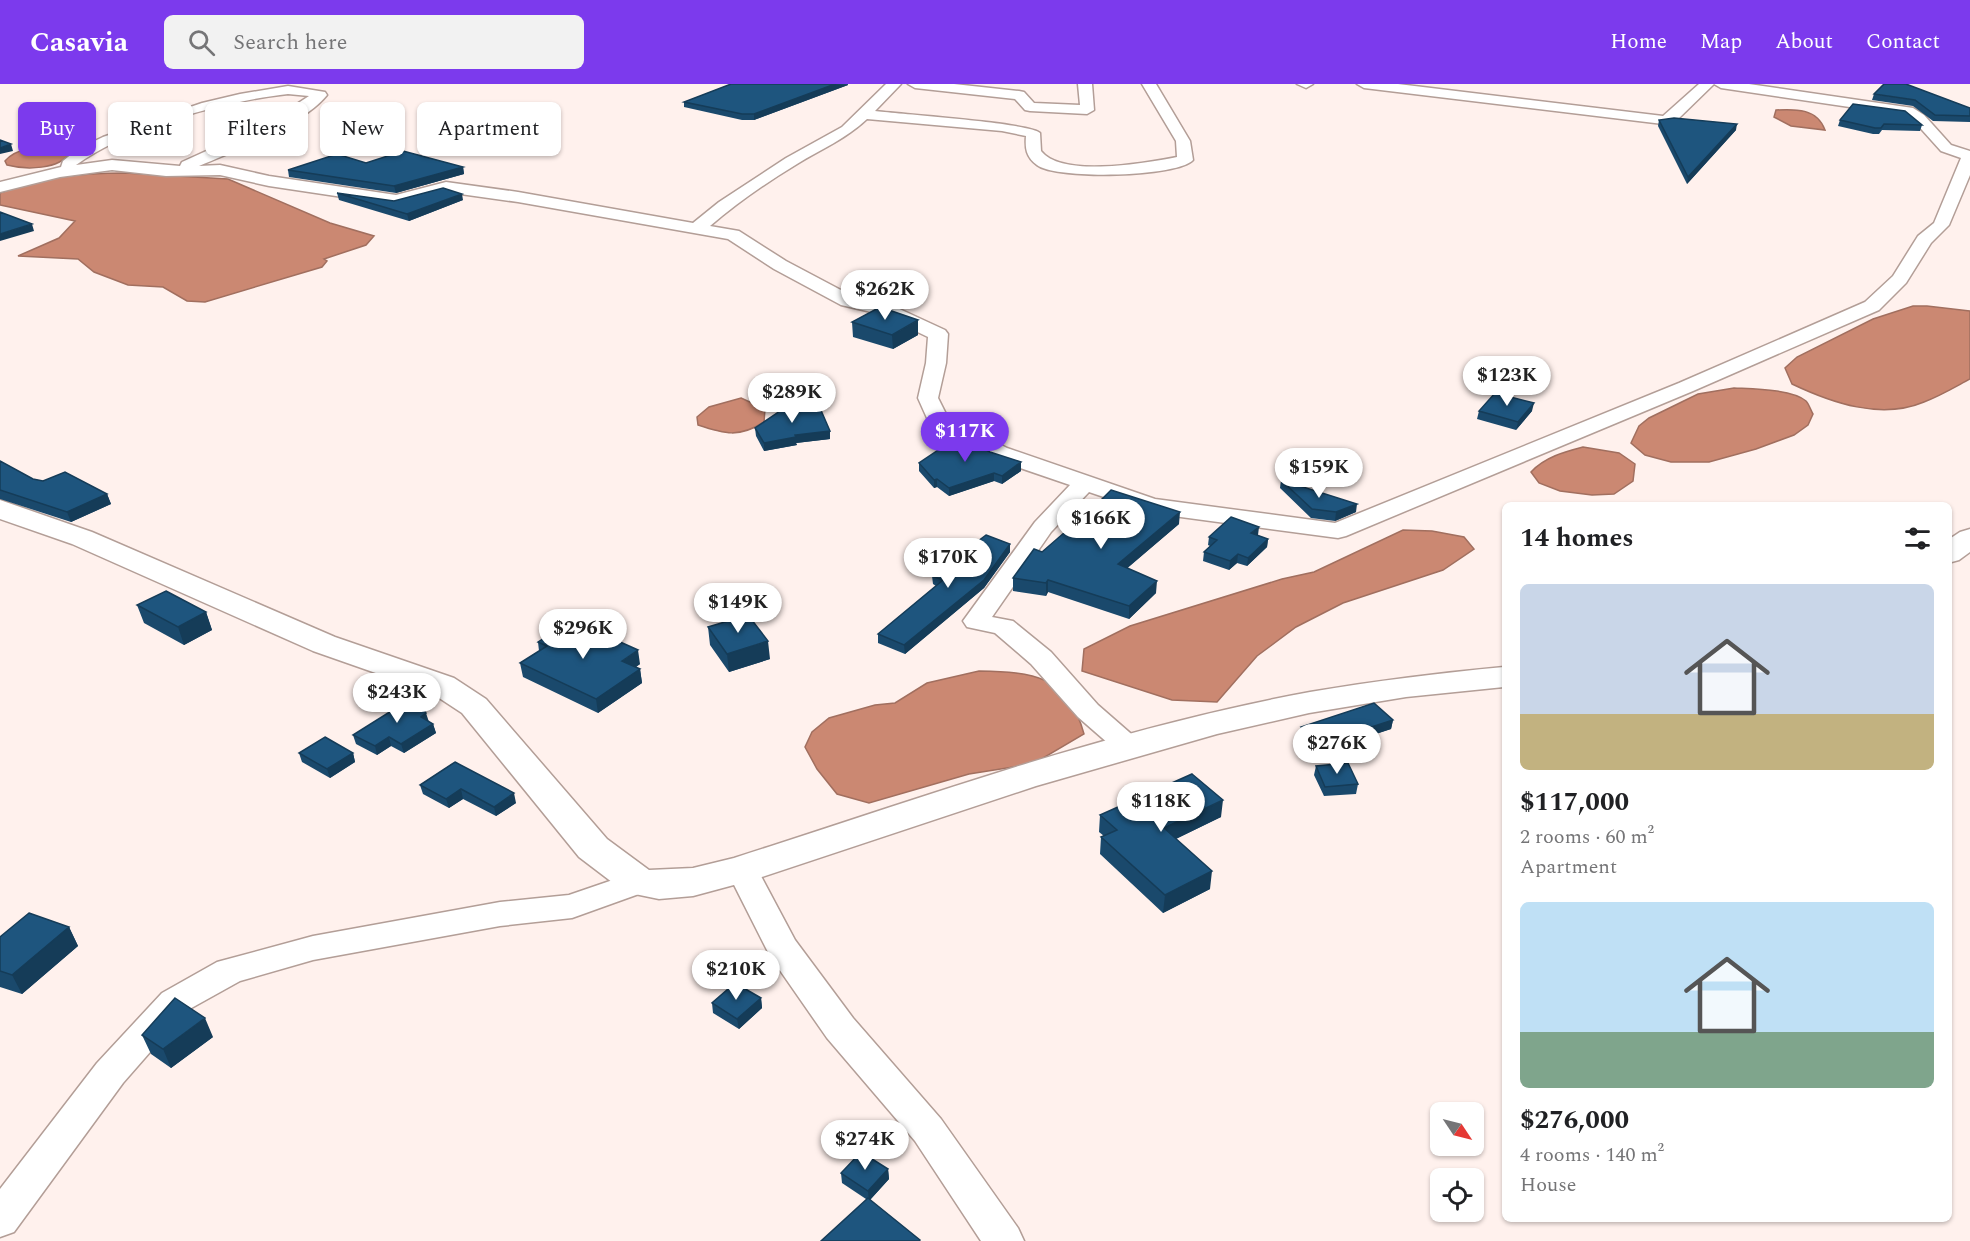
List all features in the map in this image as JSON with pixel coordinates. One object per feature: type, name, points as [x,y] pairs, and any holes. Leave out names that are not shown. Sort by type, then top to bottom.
[{"type":"street","points":[[697,228],[764,178],[846,130],[894,84]]},
{"type":"street","points":[[915,84],[1019,95],[1030,107],[1086,110],[1085,84]]},
{"type":"street","points":[[864,114],[1002,127],[1033,133],[1032,152],[1044,164],[1067,168],[1147,168],[1185,160],[1183,141],[1149,84]]},
{"type":"street","points":[[1364,84],[1663,120],[1671,118],[1707,84]]},
{"type":"street","points":[[0,187],[70,171],[112,165],[174,171],[220,170],[269,181],[396,200],[446,187],[518,197],[733,235],[780,265],[848,301],[886,310],[938,334],[936,363],[928,398],[939,422],[999,453],[1151,506],[1338,531],[1686,387],[1872,306],[1900,279],[1924,240],[1941,225],[1969,156],[1946,148],[1919,118],[1908,111],[1721,84]]},
{"type":"street","points":[[70,171],[68,164],[86,150],[208,106],[255,93],[288,90],[320,95],[306,107],[280,121],[174,171]]},
{"type":"street","points":[[1085,483],[1043,527],[976,621],[1004,627],[1041,658],[1088,711],[1127,746]]},
{"type":"street","points":[[0,509],[82,538],[324,644],[442,685],[474,706],[593,848],[639,882],[659,885],[693,882],[741,869],[1127,746],[1293,706],[1437,681],[1502,677]]},
{"type":"street","points":[[1952,551],[1970,538]]},
{"type":"street","points":[[741,869],[789,956],[840,1028],[928,1130],[1004,1241]]},
{"type":"street","points":[[0,1221],[110,1073],[174,1002],[229,971],[313,948],[500,914],[572,906],[639,882]]},
{"type":"shaded area","points":[[1776,110],[1805,111],[1817,117],[1825,130],[1791,126],[1774,117]]},
{"type":"shaded area","points":[[18,152],[18,156],[68,156],[59,162],[42,167],[23,168],[7,165],[5,161]]},
{"type":"shaded area","points":[[125,173],[228,179],[330,223],[374,236],[366,245],[324,259],[327,261],[322,267],[205,302],[187,301],[163,287],[128,285],[94,272],[78,259],[18,256],[59,238],[75,221],[0,205],[0,193],[31,183],[61,177]]},
{"type":"shaded area","points":[[1913,306],[1970,311],[1970,379],[1924,402],[1891,409],[1857,407],[1840,403],[1792,384],[1785,368],[1797,357],[1873,319]]},
{"type":"shaded area","points":[[1734,388],[1772,390],[1791,394],[1806,401],[1813,414],[1808,425],[1794,435],[1756,449],[1709,462],[1671,462],[1645,455],[1631,443],[1639,426],[1649,418],[1698,394]]},
{"type":"shaded area","points":[[741,398],[765,409],[764,422],[747,430],[732,433],[698,425],[697,417],[709,407]]},
{"type":"shaded area","points":[[1583,447],[1619,453],[1635,464],[1633,481],[1614,494],[1592,495],[1560,491],[1539,483],[1531,472],[1549,459]]},
{"type":"shaded area","points":[[1403,530],[1432,531],[1464,537],[1474,549],[1443,570],[1343,603],[1296,627],[1257,656],[1217,702],[1172,700],[1082,671],[1084,649],[1130,626],[1282,579],[1314,572]]},
{"type":"shaded area","points":[[979,671],[1032,676],[1058,688],[1077,714],[1084,734],[1033,764],[969,774],[869,803],[837,794],[817,769],[805,747],[812,732],[829,718],[875,705],[895,703],[927,683]]},
{"type":"building","points":[[731,84],[835,84],[754,114],[742,114],[684,102]]},
{"type":"building","points":[[1884,84],[1906,84],[1970,108],[1970,116],[1935,115],[1915,100],[1874,94]]},
{"type":"building","points":[[1853,104],[1905,111],[1922,125],[1884,124],[1881,128],[1875,128],[1840,120]]},
{"type":"building","points":[[1674,118],[1737,124],[1688,177],[1659,120]]},
{"type":"building","points":[[0,140],[11,144],[0,148]]},
{"type":"building","points":[[405,152],[463,167],[394,186],[288,170],[331,156],[343,156],[366,163],[388,156],[405,156]]},
{"type":"building","points":[[443,188],[462,194],[407,214],[337,193],[394,201]]},
{"type":"building","points":[[0,212],[32,224],[0,234]]},
{"type":"building","points":[[880,307],[918,320],[892,335],[852,322]]},
{"type":"building","points":[[1495,393],[1534,403],[1518,422],[1479,411]]},
{"type":"building","points":[[820,408],[830,431],[795,435],[796,437],[764,443],[755,428],[783,409]]},
{"type":"building","points":[[959,436],[990,452],[1021,462],[1002,476],[994,473],[949,488],[937,479],[934,480],[919,463]]},
{"type":"building","points":[[0,461],[33,479],[43,481],[65,472],[107,494],[67,512],[0,490]]},
{"type":"building","points":[[1281,480],[1357,504],[1336,512],[1312,509]]},
{"type":"building","points":[[1111,490],[1180,512],[1118,564],[1157,581],[1129,606],[1048,580],[1046,583],[1013,578],[1034,549],[1042,552],[1065,532],[1068,533]]},
{"type":"building","points":[[1231,517],[1259,527],[1251,533],[1268,539],[1248,558],[1238,554],[1230,561],[1204,552],[1217,540],[1209,537]]},
{"type":"building","points":[[986,535],[1010,544],[984,580],[904,645],[878,634],[943,580],[932,576]]},
{"type":"building","points":[[166,591],[206,612],[178,627],[137,605]]},
{"type":"building","points":[[748,615],[768,641],[727,654],[708,627]]},
{"type":"building","points":[[571,620],[638,650],[622,661],[640,669],[596,699],[520,663],[547,646],[538,642]]},
{"type":"building","points":[[415,696],[426,713],[421,717],[433,724],[401,744],[389,737],[375,746],[353,735]]},
{"type":"building","points":[[1374,703],[1393,720],[1365,729],[1375,738],[1329,754],[1301,727]]},
{"type":"building","points":[[325,737],[353,753],[327,769],[299,753]]},
{"type":"building","points":[[455,762],[514,793],[494,807],[461,789],[446,799],[420,785]]},
{"type":"building","points":[[1348,763],[1358,784],[1325,787],[1316,766]]},
{"type":"building","points":[[1192,774],[1223,800],[1164,828],[1212,871],[1165,895],[1101,837],[1117,830],[1100,815]]},
{"type":"building","points":[[29,913],[69,927],[12,975],[0,971],[0,937]]},
{"type":"building","points":[[735,983],[761,998],[737,1019],[712,1003]]},
{"type":"building","points":[[175,998],[205,1018],[163,1049],[142,1035]]},
{"type":"building","points":[[861,1152],[888,1169],[868,1191],[841,1173]]},
{"type":"building","points":[[868,1198],[920,1240],[821,1241]]}]
